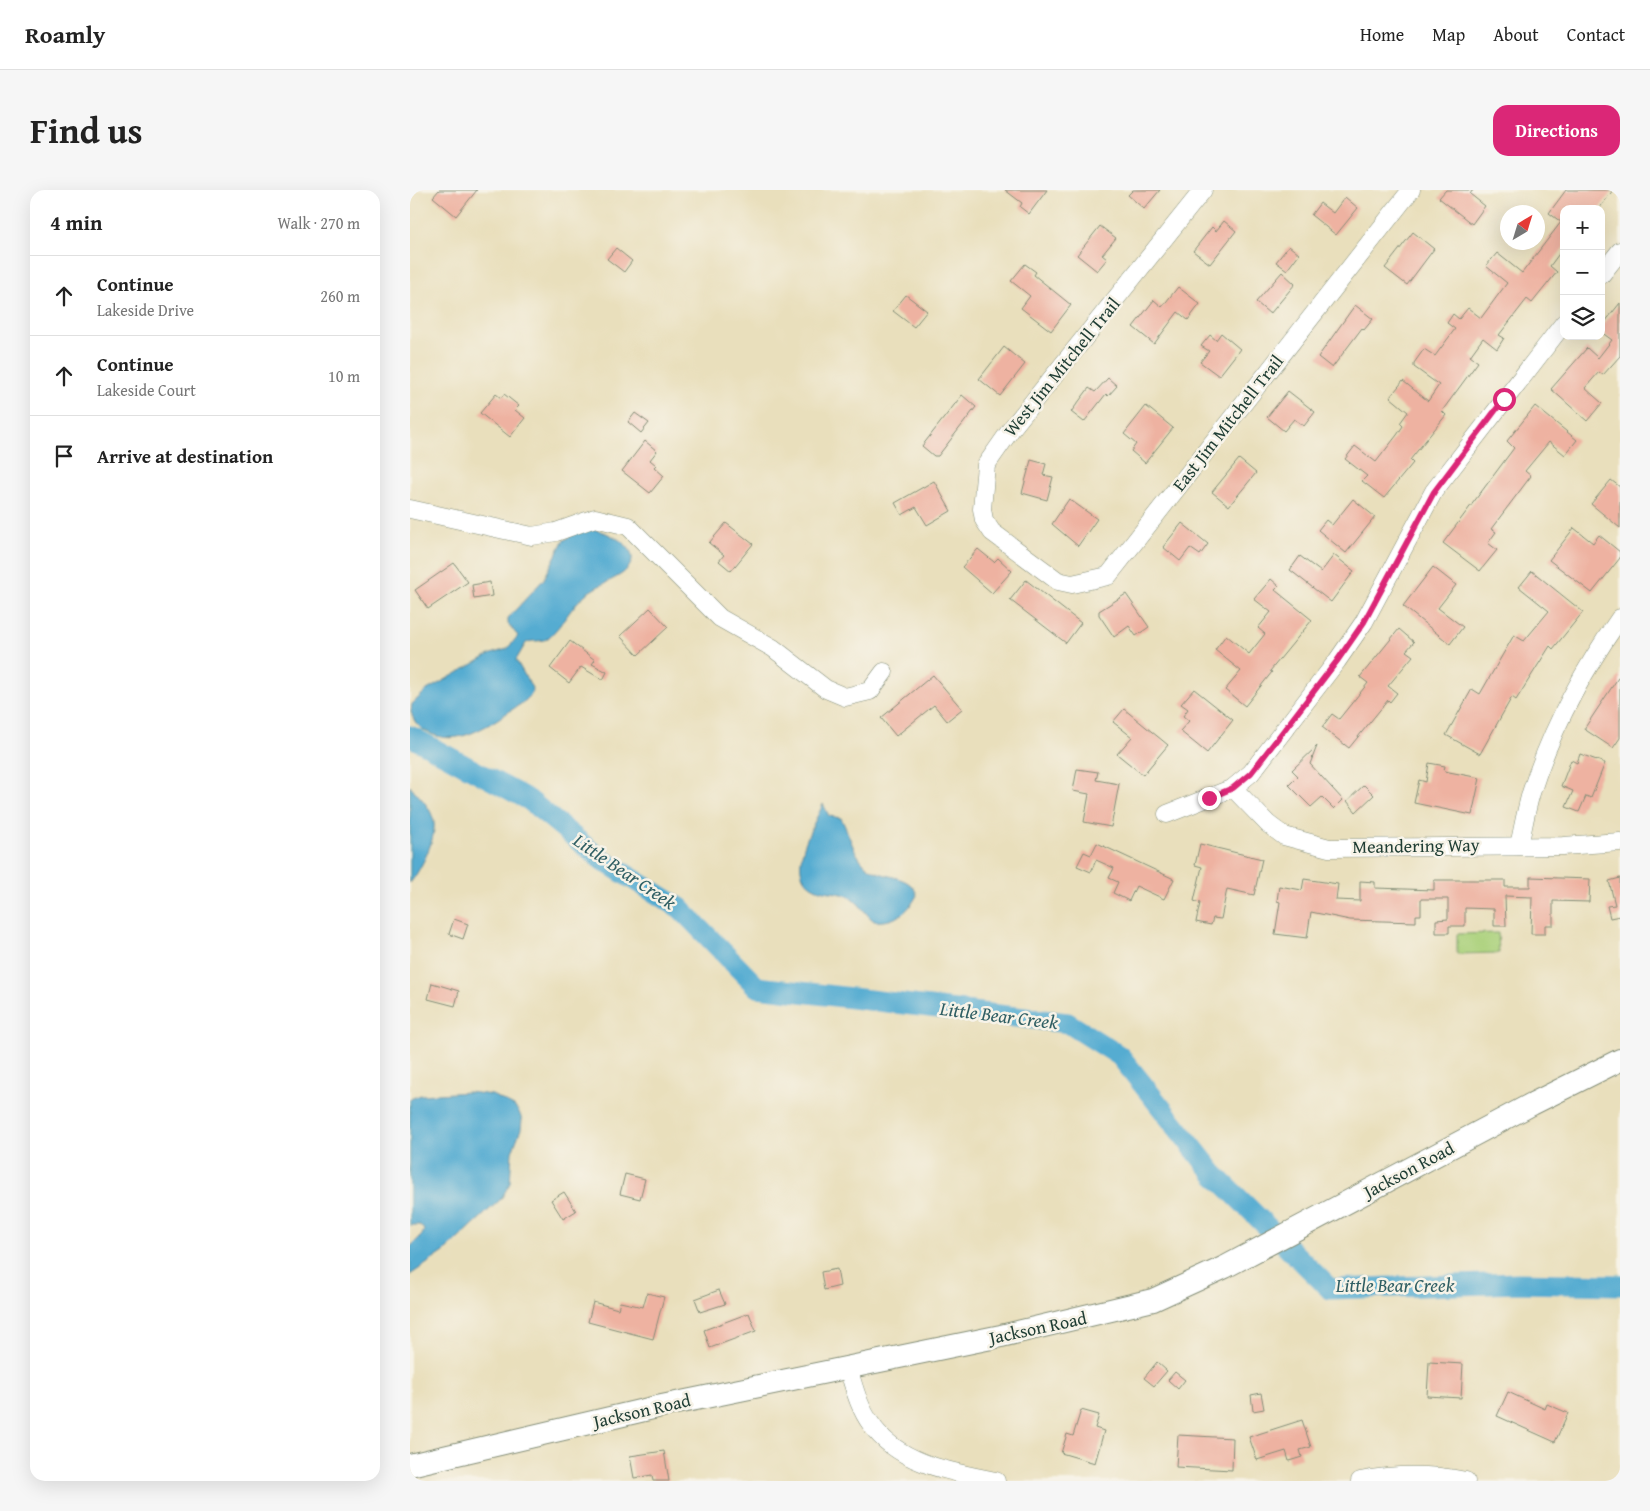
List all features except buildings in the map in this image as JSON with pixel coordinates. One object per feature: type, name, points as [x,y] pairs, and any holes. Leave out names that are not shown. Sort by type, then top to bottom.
[{"type":"main road","name":"Jackson Road","points":[[410,1465],[657,1407],[1089,1317],[1152,1300],[1250,1254],[1532,1104],[1620,1060]]},
{"type":"street","name":"West Jim Mitchell Trail","points":[[1017,552],[992,532],[984,520],[982,499],[986,464],[1012,428],[1203,190]]},
{"type":"street","name":"East Jim Mitchell Trail","points":[[1017,552],[1058,580],[1072,584],[1108,576],[1411,190]]},
{"type":"street","points":[[1605,270],[1620,251]]},
{"type":"street","points":[[1167,814],[1233,788],[1251,773],[1337,661],[1364,622],[1434,492],[1560,328]]},
{"type":"street","points":[[410,509],[532,536],[556,532],[595,518],[617,522],[628,526],[694,595],[720,618],[773,648],[826,690],[845,697],[870,691],[884,672]]},
{"type":"street","points":[[1519,846],[1531,793],[1562,715],[1578,682],[1620,618]]},
{"type":"street","name":"Meandering Way","points":[[1233,788],[1268,824],[1284,836],[1329,848],[1562,846],[1620,842]]},
{"type":"street","points":[[848,1368],[858,1401],[871,1424],[898,1450],[925,1463],[996,1481]]},
{"type":"street","points":[[1360,1481],[1379,1477],[1415,1476],[1466,1481]]},
{"type":"green space","points":[[1498,933],[1499,953],[1457,954],[1457,934]]},
{"type":"water","points":[[592,529],[617,538],[624,544],[630,550],[632,557],[630,565],[619,576],[586,594],[548,638],[526,643],[516,660],[532,688],[529,697],[523,703],[481,729],[460,737],[438,736],[421,728],[413,718],[412,704],[427,690],[491,654],[507,649],[518,636],[508,624],[508,618],[544,579],[563,541],[578,531]]},
{"type":"water","points":[[410,786],[429,809],[434,825],[428,852],[410,883]]},
{"type":"water","points":[[823,804],[829,816],[841,818],[856,853],[865,865],[877,872],[904,881],[914,889],[917,895],[900,916],[888,920],[874,921],[856,901],[849,897],[820,890],[808,884],[802,874],[803,851]]},
{"type":"water","points":[[469,1092],[492,1095],[514,1106],[519,1112],[522,1120],[521,1129],[512,1152],[510,1183],[501,1199],[444,1252],[410,1275],[410,1247],[422,1235],[424,1230],[420,1225],[410,1225],[410,1099],[421,1095]]},
{"type":"waterway","name":"Little Bear Creek","points":[[410,736],[529,800],[602,860],[680,908],[757,987],[1068,1023],[1120,1056],[1214,1174],[1330,1289],[1519,1283],[1620,1285]]},
{"type":"route","points":[[1209,798],[1233,788],[1251,773],[1337,661],[1364,622],[1383,588],[1396,558],[1434,492],[1504,399]]}]
